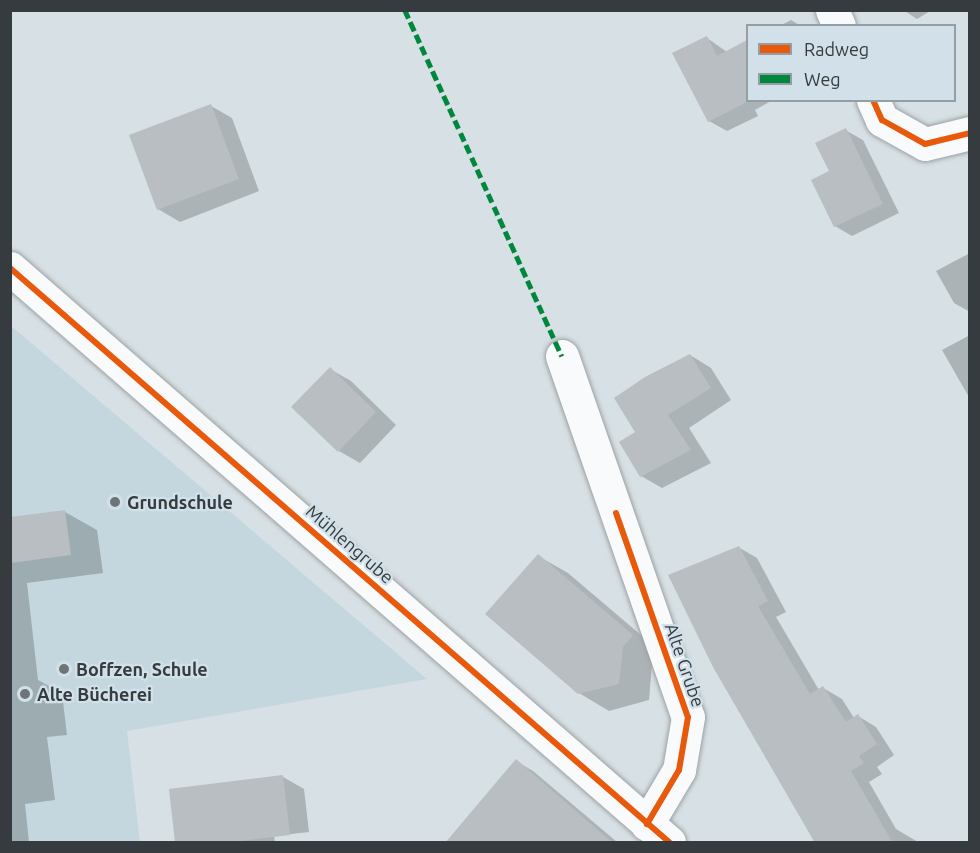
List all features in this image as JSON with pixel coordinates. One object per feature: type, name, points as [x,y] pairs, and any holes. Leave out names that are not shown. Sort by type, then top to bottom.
[{"type":"street","points":[[832,10],[838,24]]},
{"type":"street","points":[[874,102],[882,120],[925,144],[969,133]]},
{"type":"street","name":"Mühlengrube","points":[[10,268],[658,833]]},
{"type":"street","name":"Alte Grube","points":[[562,356],[688,717],[679,770],[658,833]]},
{"type":"shaded area","name":"Grundschule","points":[[10,325],[427,679],[127,731],[140,842],[11,842]]},
{"type":"building","points":[[707,36],[717,56],[746,41],[747,102],[708,122],[672,53]]},
{"type":"building","points":[[211,104],[239,179],[157,210],[129,135]]},
{"type":"building","points":[[846,128],[883,204],[834,227],[811,180],[829,171],[815,143]]},
{"type":"building","points":[[690,354],[711,388],[668,415],[691,450],[640,477],[619,442],[635,432],[614,398],[645,377]]},
{"type":"building","points":[[330,367],[376,412],[338,452],[291,407]]},
{"type":"building","points":[[65,510],[71,555],[10,563],[10,517]]},
{"type":"building","points":[[739,546],[768,601],[758,606],[810,694],[823,686],[846,722],[858,714],[877,744],[859,756],[864,763],[851,771],[893,843],[815,843],[713,667],[668,575]]},
{"type":"building","points":[[538,554],[633,635],[623,647],[619,684],[578,694],[485,614]]},
{"type":"building","points":[[516,759],[570,806],[613,843],[445,843]]},
{"type":"building","points":[[283,775],[290,835],[224,843],[175,843],[169,789]]},
{"type":"marked path","points":[[405,10],[562,356]]},
{"type":"cycle path","points":[[874,102],[882,120],[925,144],[970,133]]},
{"type":"cycle path","points":[[10,268],[669,842]]},
{"type":"cycle path","points":[[616,513],[688,717],[679,770],[647,824]]},
{"type":"place","name":"Grundschule","points":[[115,502]]},
{"type":"place","name":"Boffzen, Schule","points":[[64,669]]},
{"type":"place","name":"Alte Bücherei","points":[[25,694]]}]
